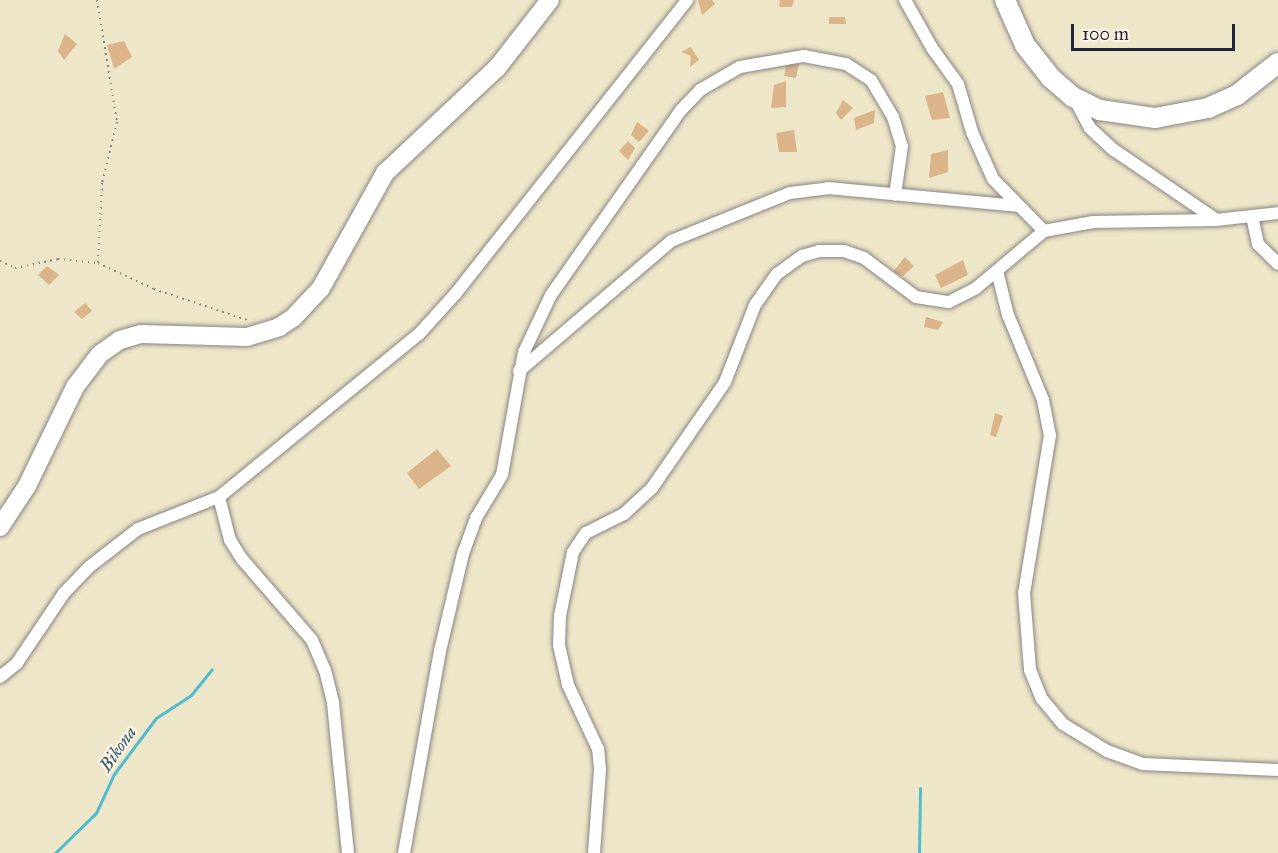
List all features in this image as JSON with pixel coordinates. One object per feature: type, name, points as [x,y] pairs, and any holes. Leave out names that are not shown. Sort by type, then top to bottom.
[{"type":"highway","points":[[1005,0],[1025,45],[1051,78],[1073,97],[1100,111],[1155,118],[1208,108],[1237,95],[1278,63]]},
{"type":"main road","points":[[0,526],[27,486],[75,387],[100,354],[120,340],[141,334],[247,337],[279,327],[293,318],[321,288],[385,173],[497,68],[550,0]]},
{"type":"street","points":[[0,677],[17,663],[64,593],[89,567],[138,529],[219,497],[419,334],[456,293],[687,0]]},
{"type":"street","points":[[905,0],[932,48],[958,84],[972,132],[989,170],[1017,206],[1044,231]]},
{"type":"street","points":[[404,853],[440,651],[460,564],[476,518],[502,475],[524,352],[551,295],[681,110],[715,79],[740,67],[774,58],[804,56],[846,64],[861,71],[880,92],[902,146],[895,195]]},
{"type":"street","points":[[1073,97],[1090,128],[1114,150],[1216,220]]},
{"type":"street","points":[[519,371],[671,241],[689,231],[811,188],[1017,206]]},
{"type":"street","points":[[592,850],[600,770],[598,749],[568,685],[559,645],[567,576],[578,541],[594,527],[639,503],[652,488],[725,382],[760,294],[789,264],[819,251],[844,251],[864,258],[916,297],[939,302],[965,297],[1044,231],[1093,222],[1216,220],[1278,213]]},
{"type":"street","points":[[1252,216],[1258,244],[1278,264]]},
{"type":"street","points":[[997,271],[1008,315],[1046,409],[1050,435],[1024,593],[1030,670],[1042,699],[1063,724],[1107,751],[1142,765],[1278,770]]},
{"type":"street","points":[[219,497],[230,540],[312,640],[326,670],[333,703],[348,853]]},
{"type":"path","points":[[97,0],[117,122],[102,183],[98,263]]},
{"type":"path","points":[[0,261],[15,268],[58,259],[98,263],[223,315],[256,322]]},
{"type":"building","points":[[698,0],[712,0],[715,4],[702,15]]},
{"type":"building","points":[[780,0],[794,0],[792,7],[779,7]]},
{"type":"building","points":[[829,17],[845,17],[846,24],[829,24]]},
{"type":"building","points":[[65,34],[77,44],[64,60],[58,51]]},
{"type":"building","points":[[124,41],[132,57],[114,69],[107,45]]},
{"type":"building","points":[[691,47],[699,60],[690,67],[691,56],[681,52]]},
{"type":"building","points":[[800,60],[796,78],[784,76],[787,62]]},
{"type":"building","points":[[786,81],[786,107],[771,108],[774,85]]},
{"type":"building","points":[[943,92],[950,118],[932,120],[925,96]]},
{"type":"building","points":[[843,100],[853,108],[841,120],[836,113]]},
{"type":"building","points":[[875,110],[874,123],[856,130],[854,118]]},
{"type":"building","points":[[637,122],[649,131],[639,142],[631,135]]},
{"type":"building","points":[[794,130],[797,152],[779,152],[776,133]]},
{"type":"building","points":[[628,141],[635,148],[628,160],[619,151]]},
{"type":"building","points":[[948,150],[948,172],[929,178],[931,154]]},
{"type":"building","points":[[905,257],[914,266],[903,276],[893,272]]},
{"type":"building","points":[[963,260],[968,275],[941,288],[935,275]]},
{"type":"building","points":[[47,266],[59,275],[49,285],[38,275]]},
{"type":"building","points":[[85,303],[92,311],[82,319],[74,312]]},
{"type":"building","points":[[926,317],[943,322],[938,330],[924,327]]},
{"type":"building","points":[[995,413],[1003,416],[996,437],[990,435]]},
{"type":"building","points":[[437,449],[451,466],[419,489],[407,473]]},
{"type":"waterway","name":"Bikona","points":[[55,853],[96,813],[114,774],[156,718],[191,695],[212,669]]},
{"type":"waterway","points":[[919,853],[920,788]]}]
